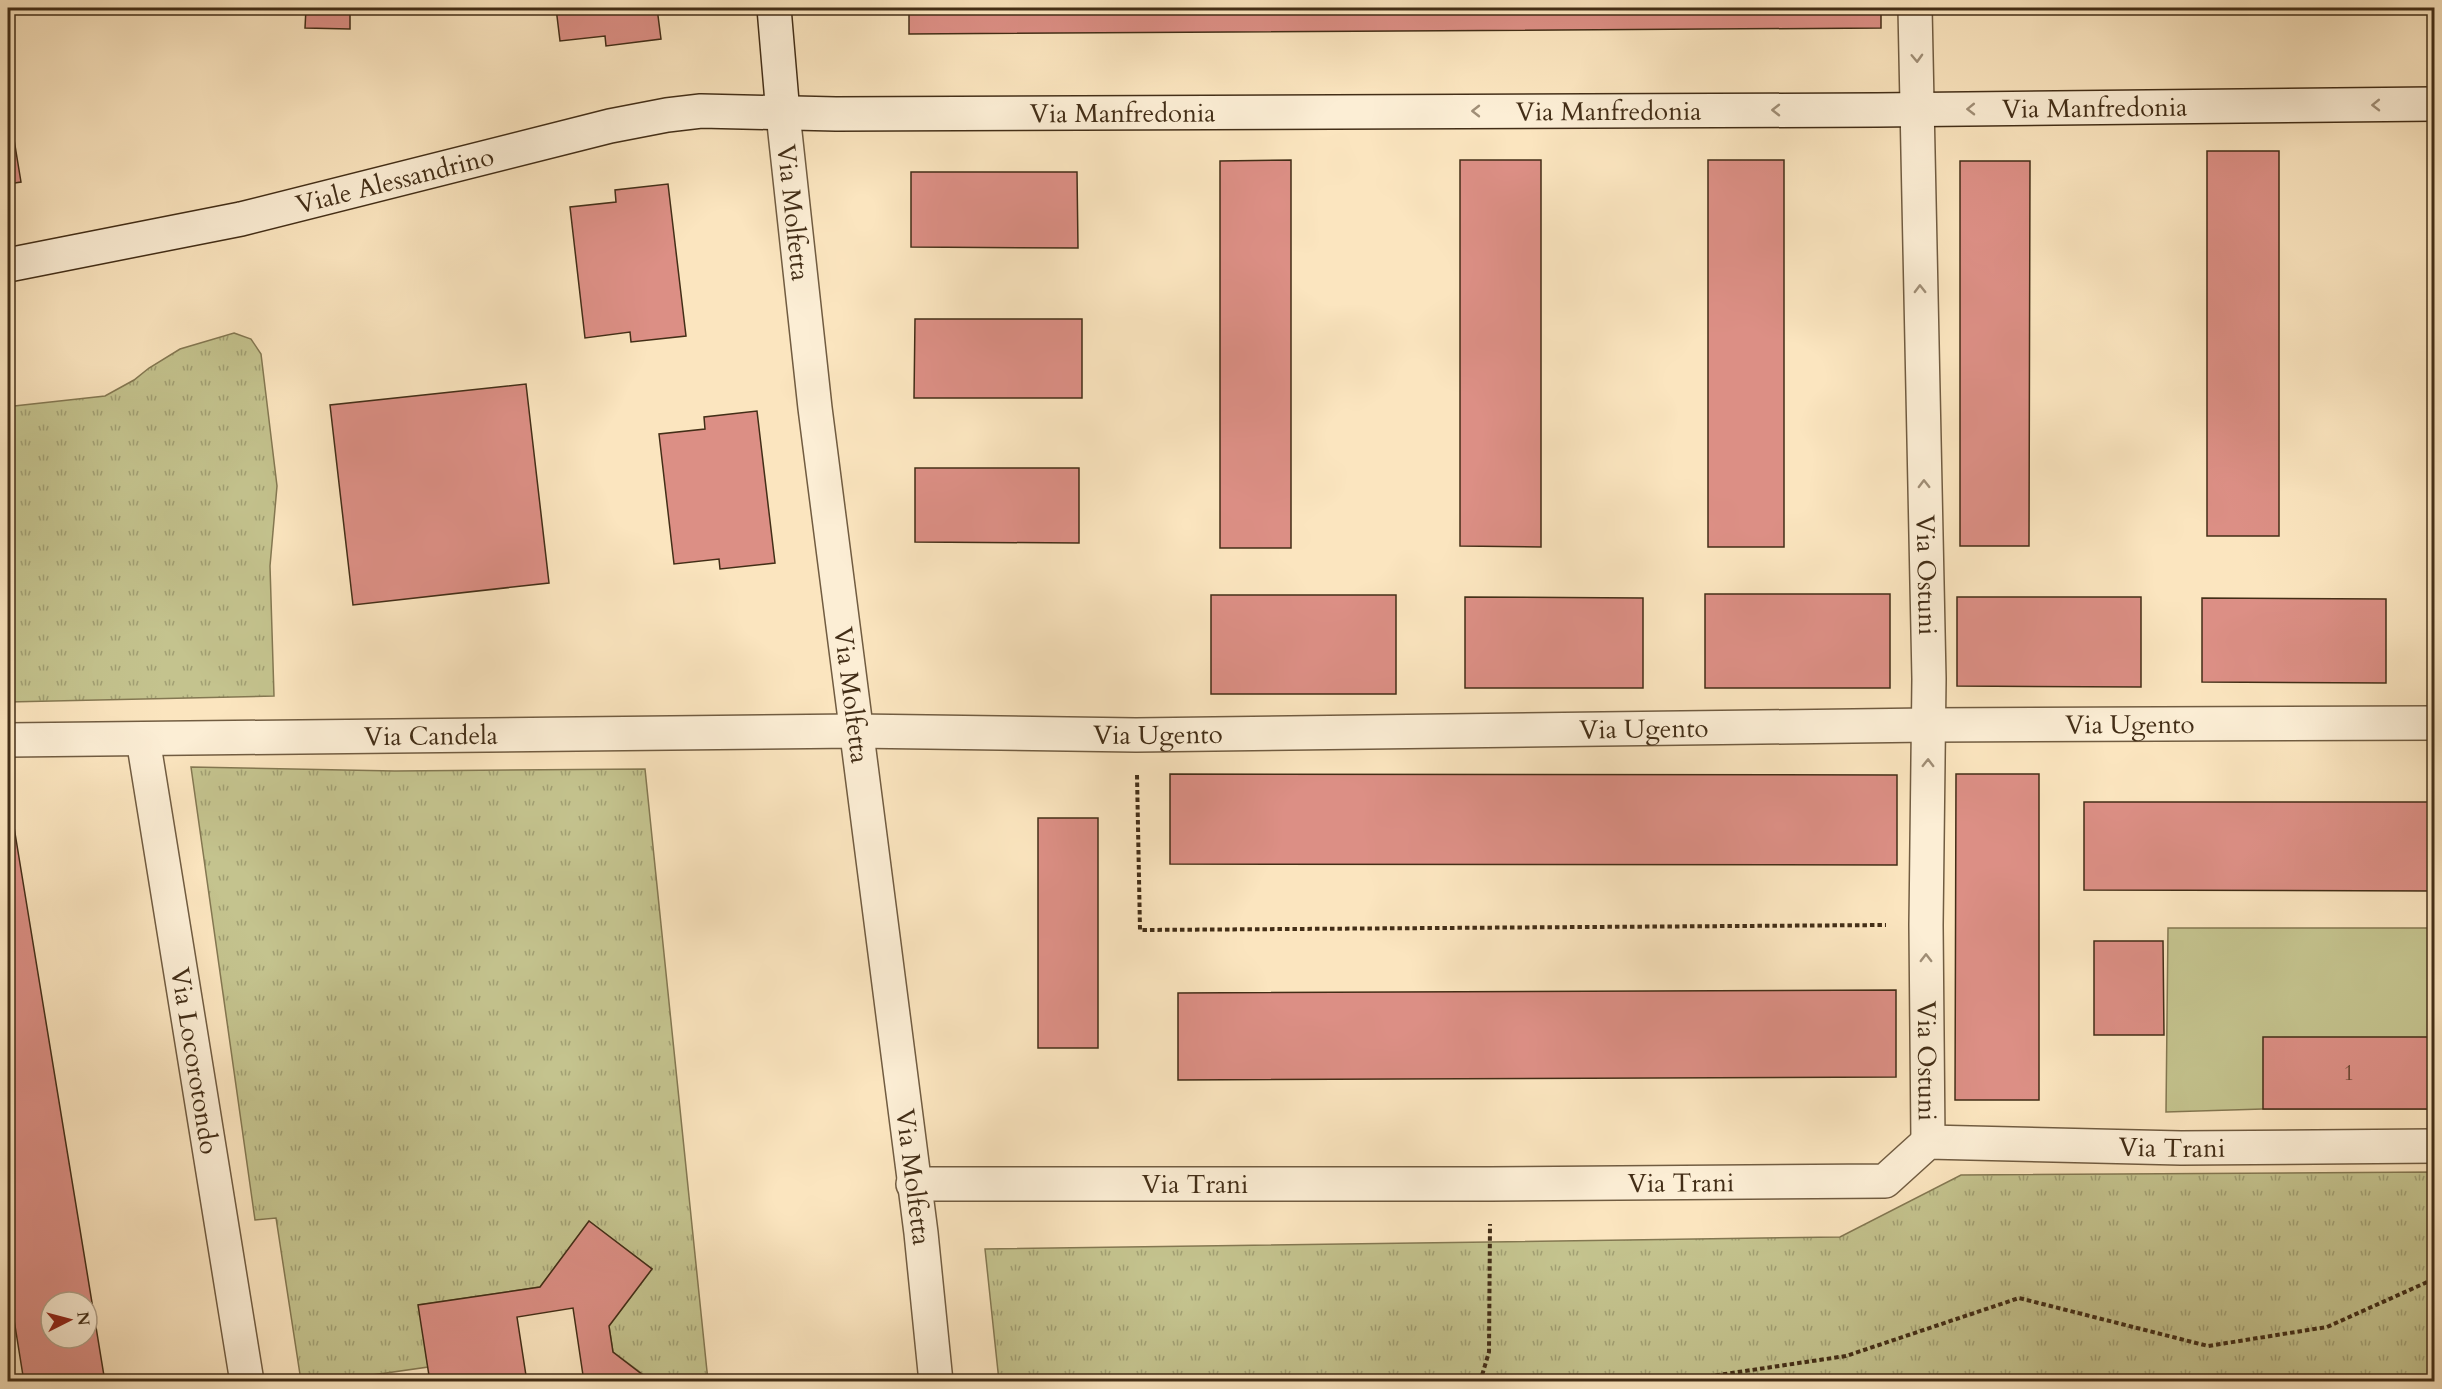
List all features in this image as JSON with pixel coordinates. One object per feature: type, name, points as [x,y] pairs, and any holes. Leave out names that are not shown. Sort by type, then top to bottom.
[{"type":"street","name":"Via Molfetta","points":[[774,8],[783,114],[815,408],[921,1233],[936,1382]]},
{"type":"street","name":"Via Ostuni","points":[[1915,8],[1928,725],[1926,925],[1928,1142]]},
{"type":"street","name":"Via Manfredonia","points":[[783,114],[1917,109],[2434,104]]},
{"type":"street","name":"Viale Alessandrino","points":[[8,266],[241,219],[644,119],[701,111],[783,114]]},
{"type":"street","name":"Via Ugento","points":[[855,731],[1136,735],[1928,725],[2434,723]]},
{"type":"street","name":"Via Candela","points":[[8,740],[855,731]]},
{"type":"street","name":"Via Locorotondo","points":[[142,739],[247,1382]]},
{"type":"street","name":"Via Trani","points":[[913,1184],[1490,1184],[1885,1180],[1928,1142],[2181,1148],[2434,1146]]},
{"type":"path","points":[[1136,735],[1140,930],[1926,925]]},
{"type":"path","points":[[1480,1382],[1489,1352],[1490,1184]]},
{"type":"path","points":[[1671,1382],[1846,1356],[2019,1298],[2208,1346],[2327,1327],[2434,1279]]},
{"type":"green space","points":[[234,333],[251,339],[261,354],[277,486],[270,566],[274,696],[8,702],[8,409],[14,406],[105,396],[134,380],[180,349]]},
{"type":"green space","points":[[191,767],[395,771],[645,769],[708,1381],[652,1381],[613,1352],[609,1326],[652,1269],[589,1221],[540,1287],[419,1305],[428,1367],[330,1381],[301,1381],[276,1218],[255,1220]]},
{"type":"green space","points":[[2168,928],[2434,928],[2434,1109],[2263,1109],[2166,1112]]},
{"type":"green space","points":[[2434,1172],[2434,1381],[999,1381],[985,1249],[1840,1237],[1961,1175]]},
{"type":"building","points":[[306,8],[350,8],[350,29],[305,28]]},
{"type":"building","points":[[556,8],[657,8],[661,39],[606,46],[605,36],[560,41]]},
{"type":"building","points":[[909,8],[1881,8],[1881,28],[909,34]]},
{"type":"building","points":[[8,115],[10,115],[21,182],[8,184]]},
{"type":"building","points":[[2207,151],[2279,151],[2279,536],[2207,536]]},
{"type":"building","points":[[1291,160],[1291,548],[1220,548],[1220,161]]},
{"type":"building","points":[[1460,160],[1541,160],[1541,547],[1460,546]]},
{"type":"building","points":[[1708,160],[1784,160],[1784,547],[1708,547]]},
{"type":"building","points":[[1960,161],[2030,161],[2029,546],[1960,546]]},
{"type":"building","points":[[911,172],[1077,172],[1078,248],[911,247]]},
{"type":"building","points":[[668,184],[686,336],[631,342],[630,332],[585,338],[570,207],[616,202],[615,190]]},
{"type":"building","points":[[915,319],[1082,319],[1082,398],[914,398]]},
{"type":"building","points":[[526,384],[549,583],[353,605],[330,405]]},
{"type":"building","points":[[757,411],[775,563],[720,569],[719,559],[674,564],[659,434],[705,429],[704,417]]},
{"type":"building","points":[[915,468],[1079,468],[1079,543],[915,542]]},
{"type":"building","points":[[1705,594],[1890,594],[1890,688],[1705,688]]},
{"type":"building","points":[[1211,595],[1396,595],[1396,694],[1211,694]]},
{"type":"building","points":[[1465,597],[1643,598],[1643,688],[1465,688]]},
{"type":"building","points":[[1957,597],[2141,597],[2141,687],[1957,686]]},
{"type":"building","points":[[2202,598],[2386,599],[2386,683],[2202,682]]},
{"type":"building","points":[[1170,774],[1897,775],[1897,865],[1170,864]]},
{"type":"building","points":[[1956,774],[2039,774],[2039,1100],[1955,1100]]},
{"type":"building","points":[[2084,802],[2434,802],[2434,891],[2084,890]]},
{"type":"building","points":[[1038,818],[1098,818],[1098,1048],[1038,1048]]},
{"type":"building","points":[[14,827],[90,1290],[39,1290],[39,1350],[99,1350],[99,1345],[105,1382],[24,1382],[8,1282],[8,828]]},
{"type":"building","points":[[2094,941],[2163,941],[2164,1035],[2094,1035]]},
{"type":"building","points":[[1896,990],[1896,1077],[1178,1080],[1178,993]]},
{"type":"building","points":[[2263,1037],[2434,1037],[2434,1109],[2263,1109]]},
{"type":"building","points":[[589,1221],[652,1269],[609,1326],[613,1352],[652,1382],[584,1382],[573,1308],[517,1317],[527,1382],[430,1382],[418,1305],[540,1287]]}]
